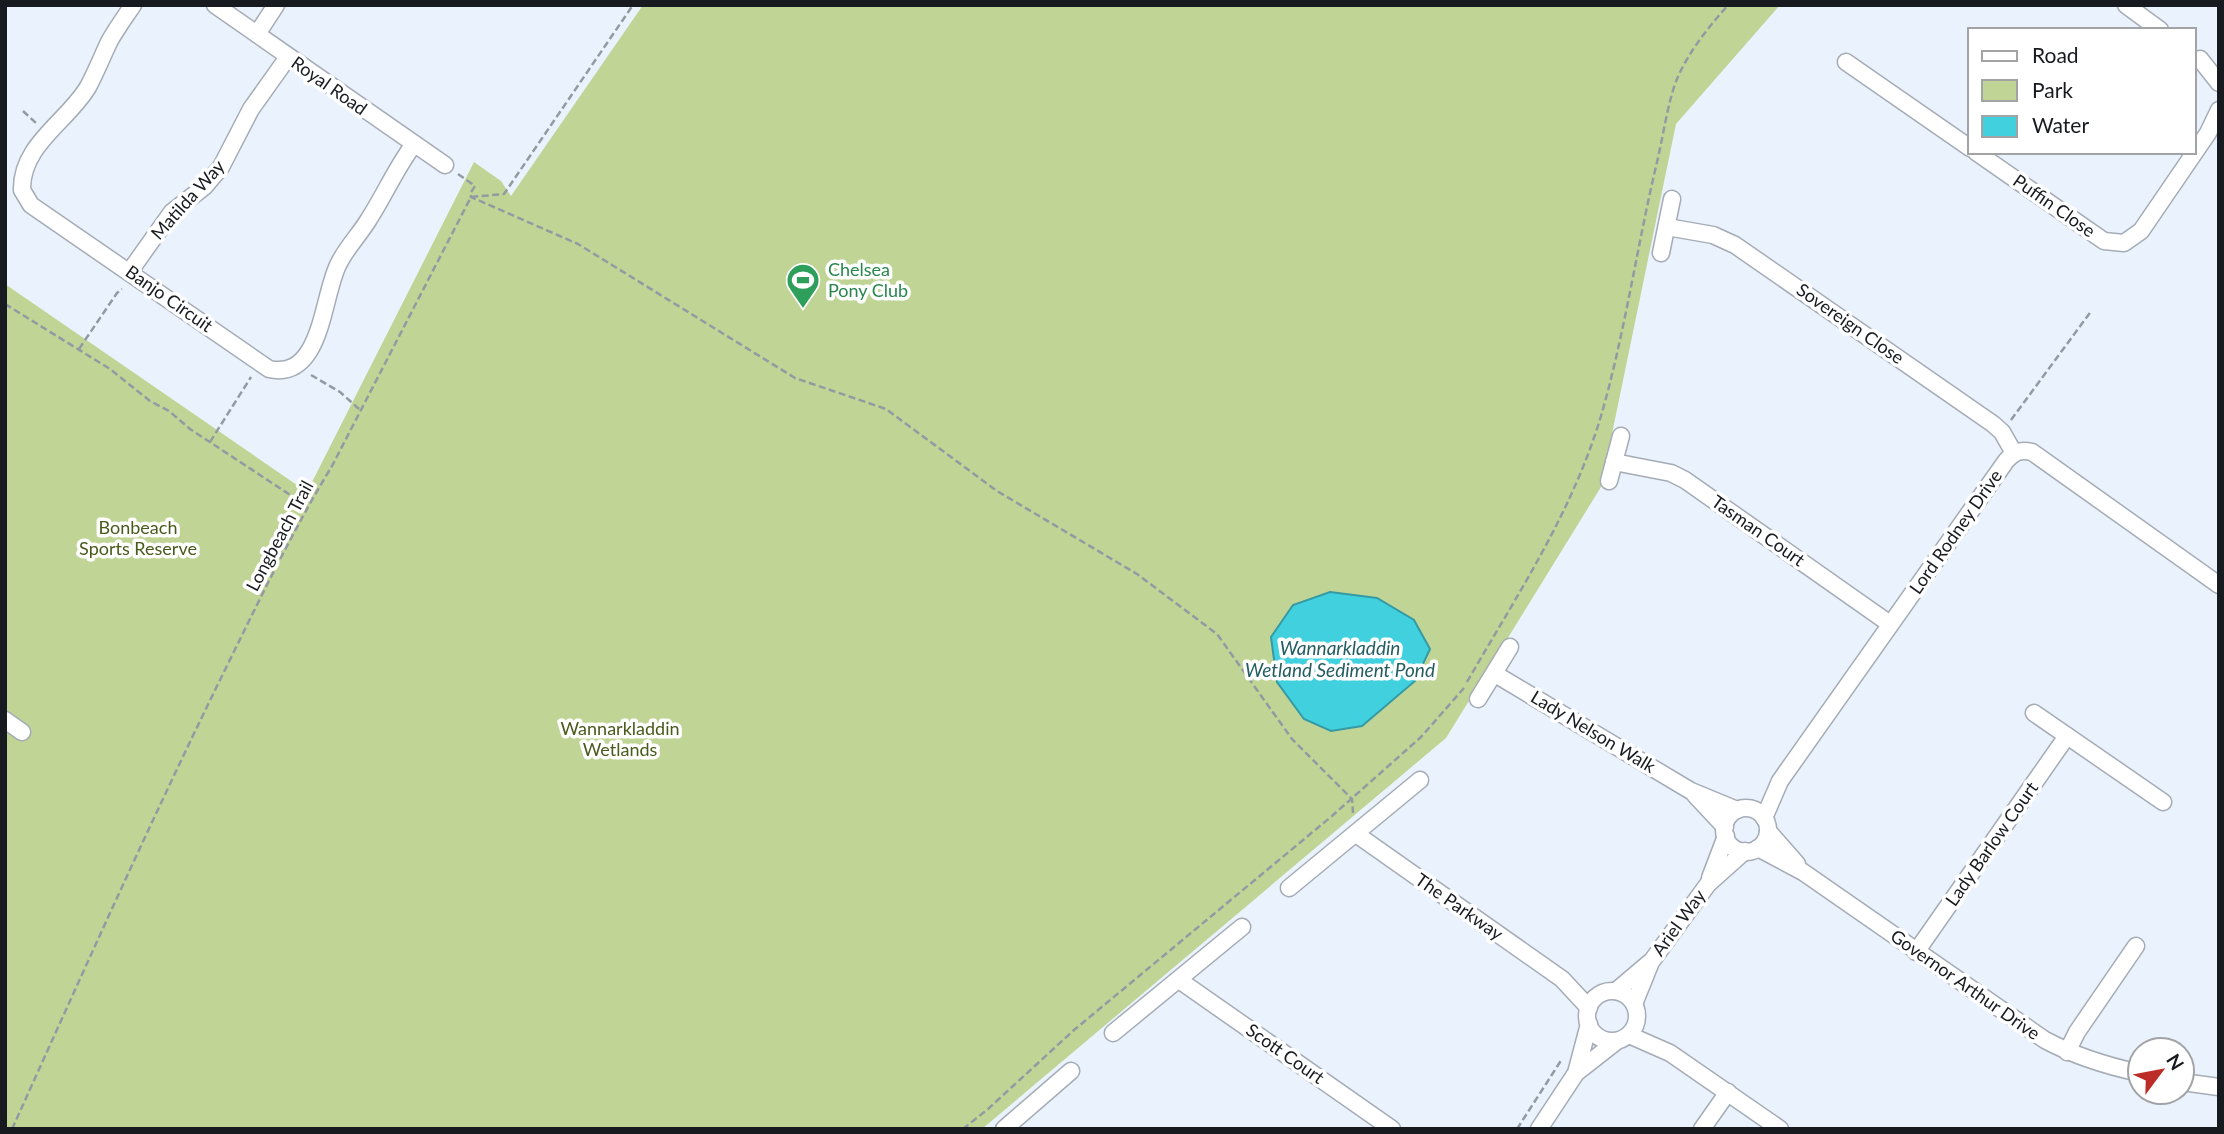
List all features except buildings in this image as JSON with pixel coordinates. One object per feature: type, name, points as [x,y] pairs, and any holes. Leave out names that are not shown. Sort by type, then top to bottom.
[{"type":"street","name":"Banjo Circuit","points":[[133,5],[110,40],[88,87],[72,110],[31,154],[22,178],[22,190],[31,205],[269,369],[278,371],[296,365]]},
{"type":"street","name":"Royal Road","points":[[215,5],[445,165]]},
{"type":"street","points":[[257,34],[276,5]]},
{"type":"street","points":[[2126,5],[2157,28]]},
{"type":"street","name":"Matilda Way","points":[[134,274],[172,212],[204,187],[221,167],[251,109],[288,57]]},
{"type":"street","points":[[2197,57],[2219,67]]},
{"type":"street","points":[[2197,57],[2219,83]]},
{"type":"street","points":[[1846,62],[1968,147]]},
{"type":"street","name":"Puffin Close","points":[[2196,152],[2213,128],[2219,110]]},
{"type":"street","points":[[296,365],[318,334],[338,264],[371,216],[414,144]]},
{"type":"street","name":"Puffin Close","points":[[1979,154],[2104,241],[2124,243],[2141,231],[2195,154]]},
{"type":"street","points":[[1661,253],[1672,198]]},
{"type":"street","name":"Sovereign Close","points":[[1667,227],[1713,235],[1735,245],[1993,424],[2002,432],[2014,453]]},
{"type":"street","points":[[1609,481],[1621,436]]},
{"type":"street","name":"Lord Rodney Drive","points":[[1766,824],[1780,781],[2014,453],[2023,450],[2032,452],[2219,585]]},
{"type":"street","name":"Tasman Court","points":[[1614,462],[1671,473],[1685,480],[1890,624]]},
{"type":"street","points":[[1478,699],[1510,647]]},
{"type":"street","name":"Lady Nelson Walk","points":[[1495,674],[1691,791],[1743,809]]},
{"type":"street","points":[[2034,713],[2163,802]]},
{"type":"street","points":[[5,720],[22,732]]},
{"type":"street","name":"Lady Barlow Court","points":[[1916,952],[2067,736]]},
{"type":"street","points":[[1289,888],[1420,780]]},
{"type":"street","name":"Lord Rodney Drive","points":[[1743,809],[1780,781]]},
{"type":"street","name":"Lady Nelson Walk","points":[[1691,791],[1725,832]]},
{"type":"street","points":[[1743,809],[1760,813],[1766,824],[1763,843],[1752,850],[1733,847],[1725,832],[1727,820],[1743,809]]},
{"type":"street","name":"Governor Arthur Drive","points":[[1766,824],[1803,872]]},
{"type":"street","name":"Ariel Way","points":[[1708,884],[1725,832]]},
{"type":"street","name":"The Parkway","points":[[1356,834],[1562,979],[1589,1016],[1596,1035],[1603,1039],[1623,1038],[1670,1053],[1780,1129]]},
{"type":"street","name":"Governor Arthur Drive","points":[[1752,850],[1803,872],[2045,1041],[2067,1052],[2126,1070]]},
{"type":"street","name":"Ariel Way","points":[[1609,992],[1651,962],[1708,884],[1752,850]]},
{"type":"street","points":[[1113,1033],[1242,927]]},
{"type":"street","points":[[2067,1052],[2077,1031],[2136,946]]},
{"type":"street","name":"Ariel Way","points":[[1636,1011],[1651,962]]},
{"type":"street","name":"The Parkway","points":[[1562,979],[1630,998],[1636,1011],[1670,1053]]},
{"type":"street","name":"Scott Court","points":[[1179,980],[1392,1129]]},
{"type":"street","points":[[1576,1073],[1596,997],[1609,992]]},
{"type":"street","points":[[1539,1129],[1576,1073],[1623,1038],[1636,1024],[1636,1011]]},
{"type":"street","points":[[1006,1128],[1071,1071]]},
{"type":"street","points":[[2196,1084],[2219,1087]]},
{"type":"street","points":[[1702,1129],[1728,1092]]},
{"type":"path","points":[[471,197],[504,194],[633,5]]},
{"type":"path","points":[[963,1129],[1074,1030],[1352,799],[1421,737],[1464,688],[1563,515],[1589,453],[1601,414],[1676,80],[1703,34],[1728,5]]},
{"type":"path","points":[[445,165],[475,186],[471,197]]},
{"type":"path","points":[[471,197],[578,244],[795,378],[886,409],[997,491],[1137,574],[1217,634],[1292,739],[1352,799]]},
{"type":"path","name":"Longbeach Trail","points":[[12,1129],[162,799],[308,506],[332,466],[471,197]]},
{"type":"path","points":[[78,349],[117,293],[133,284],[134,274]]},
{"type":"path","points":[[5,304],[78,349],[210,442],[308,506]]},
{"type":"path","points":[[2002,432],[2092,310]]},
{"type":"path","points":[[210,442],[260,363]]},
{"type":"path","points":[[296,365],[340,392],[359,410]]},
{"type":"path","points":[[1517,1129],[1567,1052]]},
{"type":"green space","name":"Wannarkladdin Wetlands","points":[[643,5],[1780,5],[1676,124],[1601,487],[1446,738],[982,1129],[5,1129],[5,284],[307,492],[474,162],[501,181],[511,196]]},
{"type":"water","name":"Wannarkladdin Wetland Sediment Pond","points":[[1330,592],[1377,598],[1414,620],[1430,649],[1415,681],[1362,726],[1331,731],[1304,719],[1277,682],[1271,637],[1293,605]]},
{"type":"place","name":"Chelsea Pony Club","points":[[803,310]]},
{"type":"park label","name":"Bonbeach Sports Reserve","points":[[138,538]]}]
